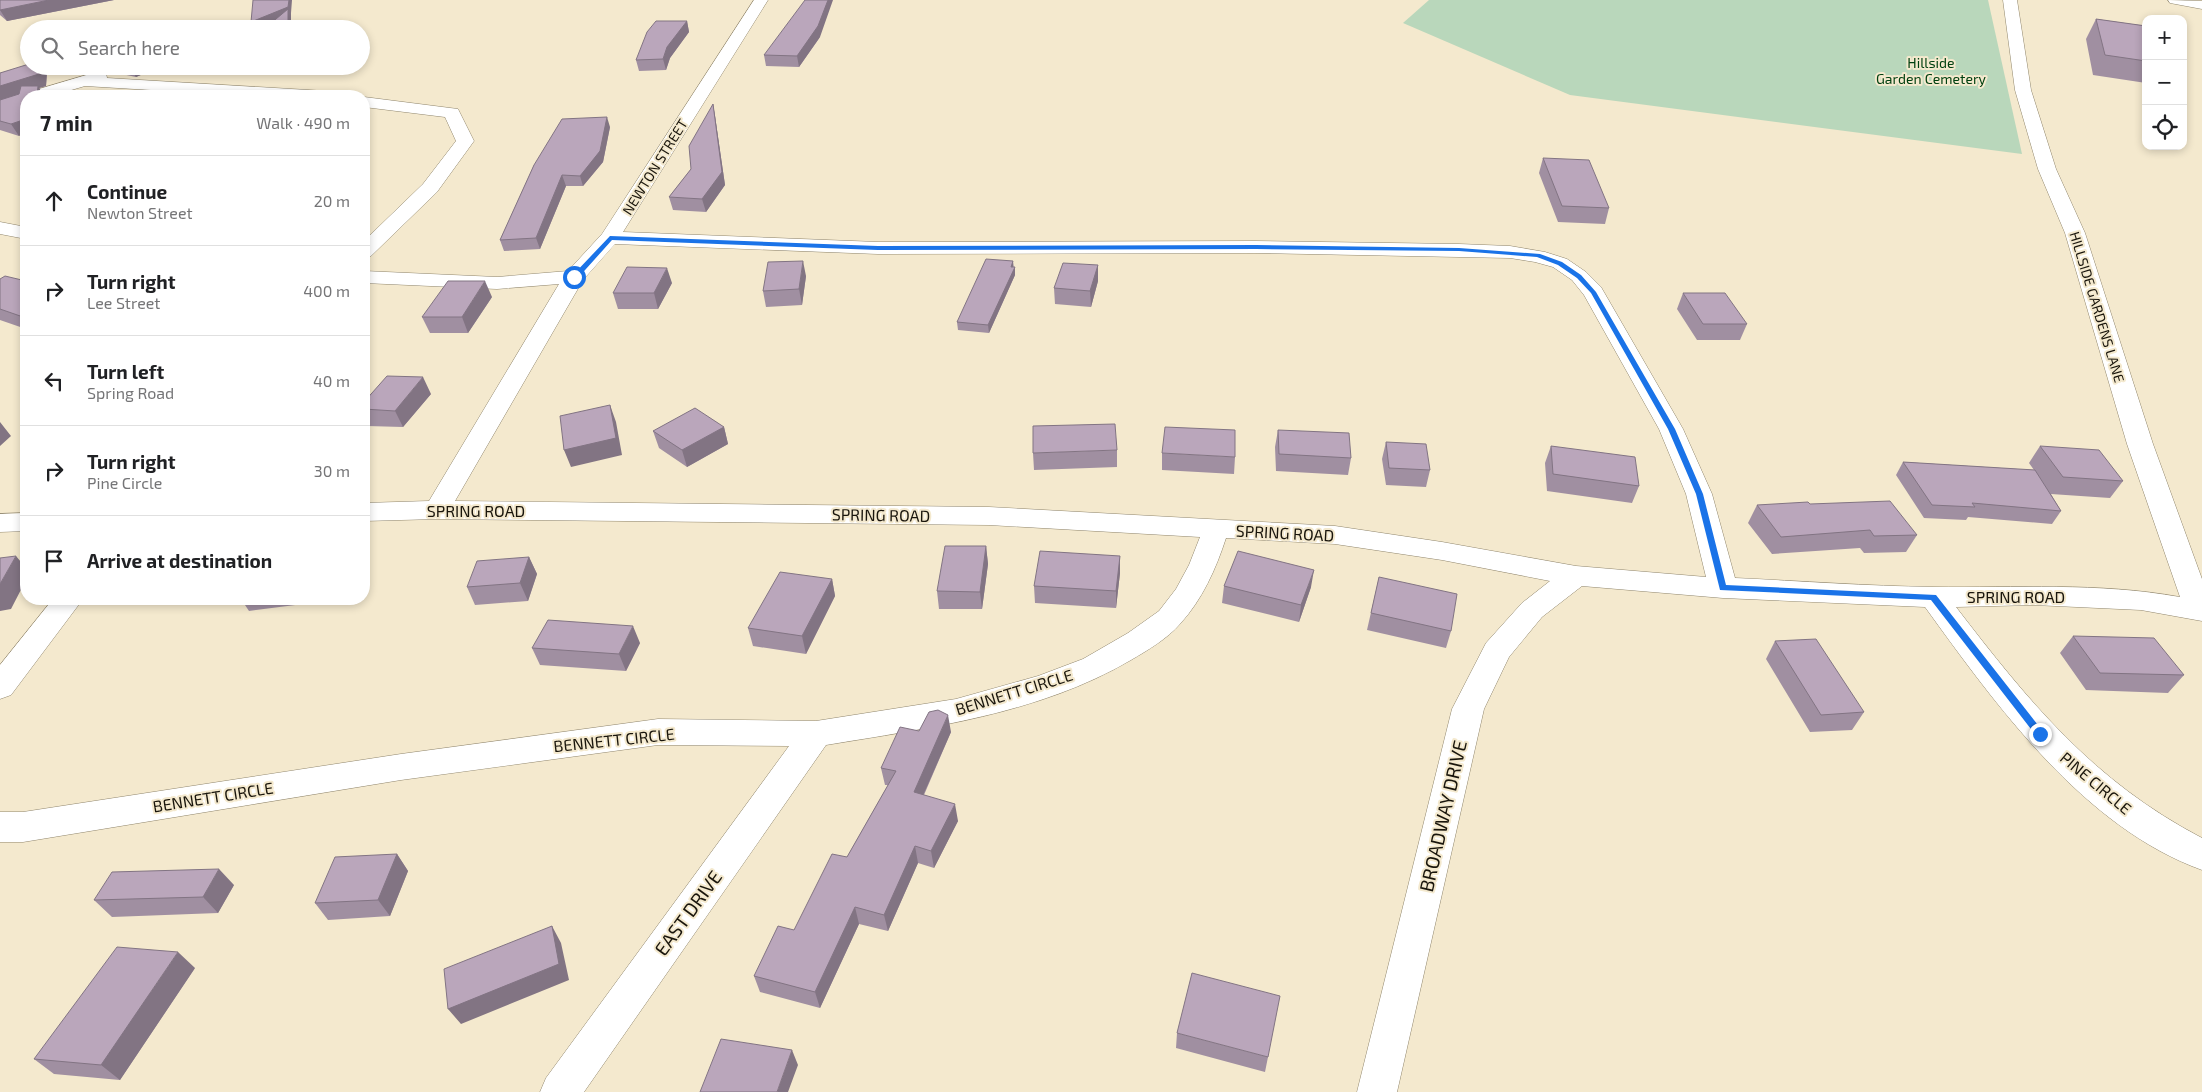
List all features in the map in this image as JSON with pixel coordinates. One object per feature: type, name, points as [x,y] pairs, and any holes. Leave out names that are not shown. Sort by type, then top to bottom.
[{"type":"street","name":"NEWTON STREET","points":[[437,510],[574,277],[610,238],[761,0]]},
{"type":"street","name":"HILLSIDE GARDENS LANE","points":[[2010,0],[2022,90],[2047,168],[2075,233],[2140,444],[2201,610]]},
{"type":"street","points":[[2175,0],[2202,6]]},
{"type":"street","points":[[84,81],[91,75]]},
{"type":"street","points":[[55,90],[101,75]]},
{"type":"street","points":[[84,81],[234,90]]},
{"type":"street","points":[[370,103],[452,114],[465,141],[430,188],[370,246]]},
{"type":"street","points":[[0,228],[20,231]]},
{"type":"street","points":[[610,238],[878,248],[1314,248],[1459,250],[1538,256],[1560,263],[1579,276],[1593,292],[1671,429],[1700,494],[1723,588]]},
{"type":"street","points":[[370,277],[497,283],[574,277]]},
{"type":"street","name":"SPRING ROAD","points":[[370,512],[437,510],[990,516],[1335,535],[1442,550],[1576,576],[1723,588],[1933,597],[2034,595],[2131,600],[2201,610]]},
{"type":"street","points":[[0,523],[20,522]]},
{"type":"street","name":"BENNETT CIRCLE","points":[[0,827],[23,827],[401,766],[658,732],[816,734],[956,711],[1045,686],[1094,666],[1139,641],[1169,618],[1187,595],[1203,565],[1216,529]]},
{"type":"street","name":"BROADWAY DRIVE","points":[[1377,1092],[1468,709],[1497,651],[1532,610],[1576,576]]},
{"type":"street","name":"PINE CIRCLE","points":[[1933,597],[1969,646],[2047,741],[2097,788],[2157,831],[2202,855]]},
{"type":"street","points":[[0,687],[64,605]]},
{"type":"street","name":"EAST DRIVE","points":[[560,1092],[816,734]]},
{"type":"green space","name":"Hillside Garden Cemetery","points":[[1429,0],[1988,0],[2022,154],[1570,95],[1403,23]]},
{"type":"building","points":[[0,0],[49,0],[0,10]]},
{"type":"building","points":[[253,0],[289,0],[288,7],[256,20],[251,20]]},
{"type":"building","points":[[805,0],[828,0],[818,26],[797,56],[764,55]]},
{"type":"building","points":[[288,9],[288,20],[275,20]]},
{"type":"building","points":[[2096,19],[2142,25],[2142,60],[2105,55]]},
{"type":"building","points":[[656,21],[687,21],[667,47],[663,59],[636,60],[647,32]]},
{"type":"building","points":[[20,67],[20,75],[36,75],[0,86],[0,73]]},
{"type":"building","points":[[21,86],[38,86],[38,90],[20,90]]},
{"type":"building","points":[[20,90],[20,121],[11,124],[0,121],[0,100],[19,94]]},
{"type":"building","points":[[713,104],[722,172],[702,199],[669,197],[691,169],[689,146]]},
{"type":"building","points":[[607,117],[600,151],[580,176],[562,175],[536,238],[500,240],[534,165],[562,119]]},
{"type":"building","points":[[1543,158],[1589,160],[1609,208],[1562,206]]},
{"type":"building","points":[[986,259],[1013,261],[1011,267],[1015,267],[988,325],[957,322]]},
{"type":"building","points":[[803,261],[799,289],[763,291],[768,262]]},
{"type":"building","points":[[1063,263],[1098,265],[1090,291],[1054,288]]},
{"type":"building","points":[[627,267],[667,268],[654,293],[613,293]]},
{"type":"building","points":[[5,276],[20,280],[20,316],[0,309],[0,279]]},
{"type":"building","points":[[448,281],[485,281],[462,317],[422,317]]},
{"type":"building","points":[[1683,293],[1725,293],[1747,324],[1703,324]]},
{"type":"building","points":[[387,376],[423,377],[395,411],[370,409],[370,395]]},
{"type":"building","points":[[610,405],[616,438],[564,450],[560,416]]},
{"type":"building","points":[[695,408],[724,427],[682,450],[653,431]]},
{"type":"building","points":[[1115,424],[1117,450],[1033,453],[1033,426]]},
{"type":"building","points":[[1165,427],[1235,430],[1235,457],[1162,453]]},
{"type":"building","points":[[1278,430],[1349,433],[1351,458],[1279,454]]},
{"type":"building","points":[[1386,442],[1426,444],[1430,470],[1389,468]]},
{"type":"building","points":[[1551,446],[1635,457],[1639,486],[1553,474]]},
{"type":"building","points":[[2040,446],[2099,450],[2123,481],[2063,477]]},
{"type":"building","points":[[1903,462],[2035,470],[2061,511],[1972,503],[1975,507],[1932,505]]},
{"type":"building","points":[[1890,501],[1917,535],[1874,536],[1870,530],[1781,537],[1757,505],[1808,502],[1810,504]]},
{"type":"building","points":[[945,546],[986,546],[980,592],[937,591]]},
{"type":"building","points":[[1040,551],[1120,556],[1116,591],[1034,586]]},
{"type":"building","points":[[1238,551],[1314,570],[1301,605],[1224,586]]},
{"type":"building","points":[[16,556],[0,584],[0,558]]},
{"type":"building","points":[[529,557],[520,583],[467,587],[477,561]]},
{"type":"building","points":[[780,572],[832,579],[802,636],[748,628]]},
{"type":"building","points":[[1379,577],[1457,594],[1451,631],[1371,613]]},
{"type":"building","points":[[548,620],[633,626],[619,654],[532,648]]},
{"type":"building","points":[[2073,636],[2154,638],[2184,675],[2100,673]]},
{"type":"building","points":[[1816,639],[1864,712],[1821,715],[1775,641]]},
{"type":"building","points":[[938,710],[948,715],[914,792],[955,804],[931,851],[915,846],[884,915],[855,907],[815,992],[754,976],[778,926],[794,930],[832,854],[847,857],[896,771],[881,768],[900,727],[919,731],[929,712]]},
{"type":"building","points":[[397,854],[378,900],[315,903],[335,857]]},
{"type":"building","points":[[219,869],[203,897],[94,900],[112,872]]},
{"type":"building","points":[[552,926],[559,964],[448,1009],[444,969]]},
{"type":"building","points":[[117,947],[178,952],[101,1065],[34,1059]]},
{"type":"building","points":[[1192,973],[1280,996],[1268,1057],[1177,1033]]},
{"type":"building","points":[[721,1039],[792,1050],[777,1092],[700,1092]]},
{"type":"route","points":[[574,277],[610,238],[878,248],[1256,247],[1459,250],[1510,252],[1538,256],[1560,263],[1579,276],[1593,292],[1671,429],[1700,494],[1723,588],[1933,597],[1969,646],[2040,734]]}]
